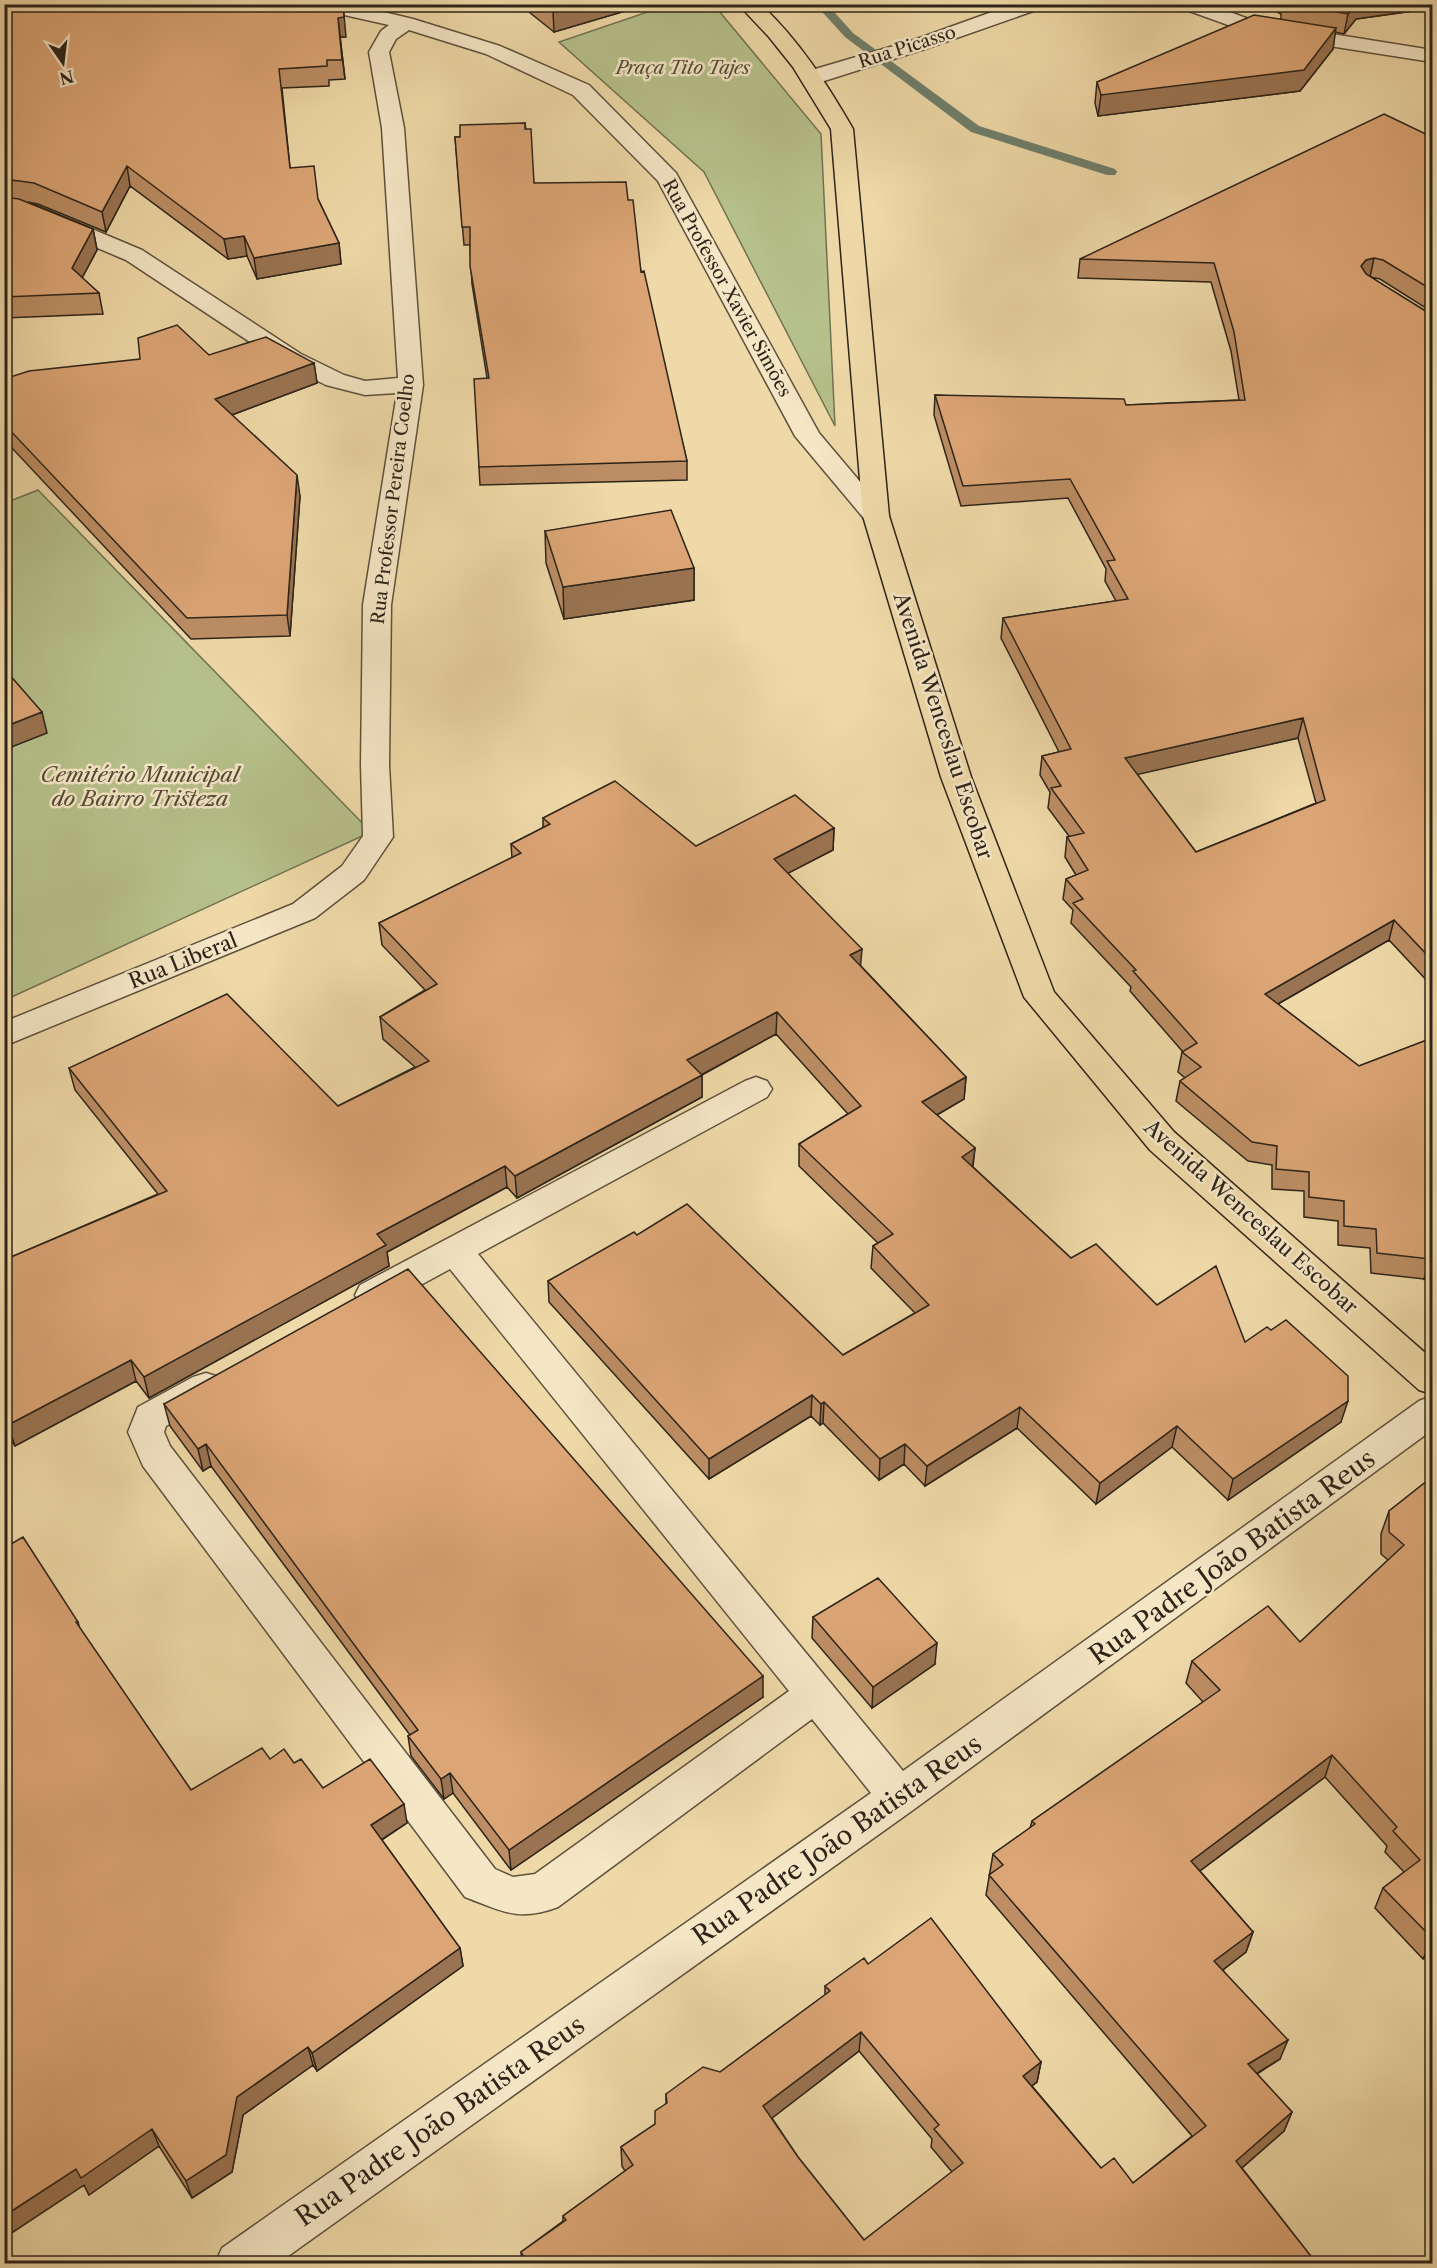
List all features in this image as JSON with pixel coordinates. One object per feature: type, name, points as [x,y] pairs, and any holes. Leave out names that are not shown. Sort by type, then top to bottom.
[{"type":"main road","name":"Avenida Wenceslau Escobar","points":[[748,4],[824,74],[842,129],[876,516],[956,777],[1040,997],[1162,1141],[1432,1380]]},
{"type":"street","name":"Rua Professor Xavier Simões","points":[[320,4],[406,23],[493,50],[581,90],[669,178],[808,436],[876,516]]},
{"type":"street","name":"Rua Picasso","points":[[824,74],[921,44],[1035,4]]},
{"type":"street","points":[[1188,4],[1253,28],[1432,56]]},
{"type":"street","name":"Rua Professor Pereira Coelho","points":[[353,873],[378,837],[375,765],[377,605],[411,385],[393,128],[379,52],[388,35],[406,23]]},
{"type":"street","points":[[4,208],[29,211],[134,255],[292,359],[335,380],[365,388],[411,385]]},
{"type":"street","name":"Rua Liberal","points":[[4,1035],[304,911],[353,873]]},
{"type":"street","points":[[339,1313],[454,1249],[756,1089]]},
{"type":"street","points":[[454,1249],[899,1797]]},
{"type":"street","points":[[235,1371],[151,1417],[146,1432],[156,1455],[480,1883],[513,1896],[543,1893],[816,1694]]},
{"type":"street","name":"Rua Padre João Batista Reus","points":[[238,2264],[899,1797],[1432,1411]]},
{"type":"green space","name":"Praça Tito Tajes","points":[[668,5],[714,5],[821,134],[835,426],[704,172],[559,42]]},
{"type":"green space","name":"Cemitério Municipal do Bairro Tristeza","points":[[38,490],[371,832],[5,1000],[5,503]]},
{"type":"building","points":[[4,4],[343,4],[344,17],[338,18],[342,60],[327,60],[327,66],[279,69],[290,168],[314,166],[318,199],[339,243],[254,258],[244,236],[224,239],[127,166],[102,212],[34,183],[4,179]]},
{"type":"building","points":[[543,4],[579,4],[553,12]]},
{"type":"building","points":[[1288,4],[1355,4],[1348,14]]},
{"type":"building","points":[[1254,15],[1336,28],[1304,70],[1101,95],[1097,82]]},
{"type":"building","points":[[1384,114],[1432,137],[1432,290],[1383,260],[1374,258],[1366,260],[1361,266],[1366,274],[1432,313],[1432,960],[1394,920],[1265,994],[1359,1066],[1432,1038],[1432,1258],[1430,1259],[1377,1253],[1376,1229],[1344,1226],[1344,1201],[1309,1197],[1309,1172],[1276,1169],[1277,1146],[1252,1142],[1180,1081],[1201,1067],[1182,1052],[1197,1043],[1133,971],[1136,970],[1073,903],[1083,899],[1066,879],[1088,870],[1067,837],[1084,833],[1051,788],[1061,786],[1042,756],[1071,749],[1003,618],[1128,599],[1107,561],[1115,560],[1070,479],[963,486],[935,395],[1124,399],[1126,405],[1245,400],[1234,332],[1214,263],[1080,259]],"holes":[[[1303,718],[1325,800],[1196,852],[1125,758]]]},
{"type":"building","points":[[525,123],[525,129],[531,129],[534,183],[626,182],[628,200],[633,200],[641,272],[644,271],[687,461],[479,467],[474,379],[489,378],[470,266],[470,227],[462,227],[455,137],[460,137],[460,125]]},
{"type":"building","points":[[4,197],[19,199],[93,229],[72,268],[99,293],[4,297]]},
{"type":"building","points":[[177,325],[209,355],[266,337],[314,363],[215,399],[297,475],[287,615],[187,618],[7,427],[4,428],[4,379],[29,371],[140,359],[138,338]]},
{"type":"building","points":[[671,510],[694,568],[563,587],[545,531]]},
{"type":"building","points":[[8,673],[42,712],[4,727],[4,674]]},
{"type":"building","points":[[615,781],[696,846],[795,795],[834,828],[774,859],[862,949],[850,955],[966,1077],[922,1102],[975,1148],[962,1157],[1071,1258],[1096,1244],[1157,1305],[1216,1266],[1245,1342],[1267,1327],[1271,1330],[1286,1320],[1348,1376],[1348,1401],[1233,1479],[1177,1426],[1100,1483],[1020,1407],[927,1466],[905,1444],[880,1459],[824,1402],[821,1404],[812,1395],[709,1459],[548,1281],[634,1232],[637,1235],[687,1204],[843,1355],[929,1305],[873,1246],[893,1234],[799,1144],[861,1106],[777,1012],[687,1060],[702,1075],[515,1176],[505,1166],[377,1234],[386,1245],[144,1377],[131,1360],[8,1425],[4,1420],[4,1260],[167,1191],[69,1068],[227,994],[338,1106],[429,1061],[380,1017],[437,984],[379,923],[521,853],[511,844],[550,824],[543,818]]},
{"type":"building","points":[[408,1269],[763,1676],[509,1850],[450,1773],[441,1779],[408,1736],[418,1730],[206,1444],[198,1449],[164,1404]]},
{"type":"building","points":[[1432,1477],[1432,1938],[1383,1888],[1420,1860],[1393,1831],[1397,1827],[1332,1755],[1191,1861],[1253,1932],[1214,1961],[1288,2040],[1248,2064],[1292,2112],[1236,2161],[1317,2264],[528,2264],[521,2252],[566,2220],[563,2216],[633,2165],[621,2147],[655,2124],[655,2111],[667,2103],[666,2094],[703,2067],[720,2072],[830,1991],[825,1986],[864,1958],[868,1964],[931,1918],[1041,2062],[1023,2076],[1101,2168],[1114,2158],[1133,2183],[1206,2126],[989,1875],[1003,1865],[993,1854],[1035,1824],[1032,1821],[1220,1690],[1192,1661],[1268,1606],[1300,1642],[1404,1545],[1389,1532],[1389,1511]],"holes":[[[861,2032],[939,2125],[934,2129],[963,2163],[864,2240],[798,2157],[763,2106]]]},
{"type":"building","points":[[23,1537],[78,1622],[76,1622],[191,1790],[262,1748],[270,1759],[284,1749],[294,1763],[301,1759],[323,1788],[370,1759],[404,1804],[371,1825],[460,1948],[312,2053],[308,2047],[237,2097],[226,2155],[186,2181],[152,2129],[81,2178],[76,2169],[4,2216],[4,1548]]},
{"type":"building","points":[[878,1578],[937,1643],[873,1687],[813,1617]]},
{"type":"waterway","points":[[820,4],[849,35],[975,129],[1111,172]]}]
